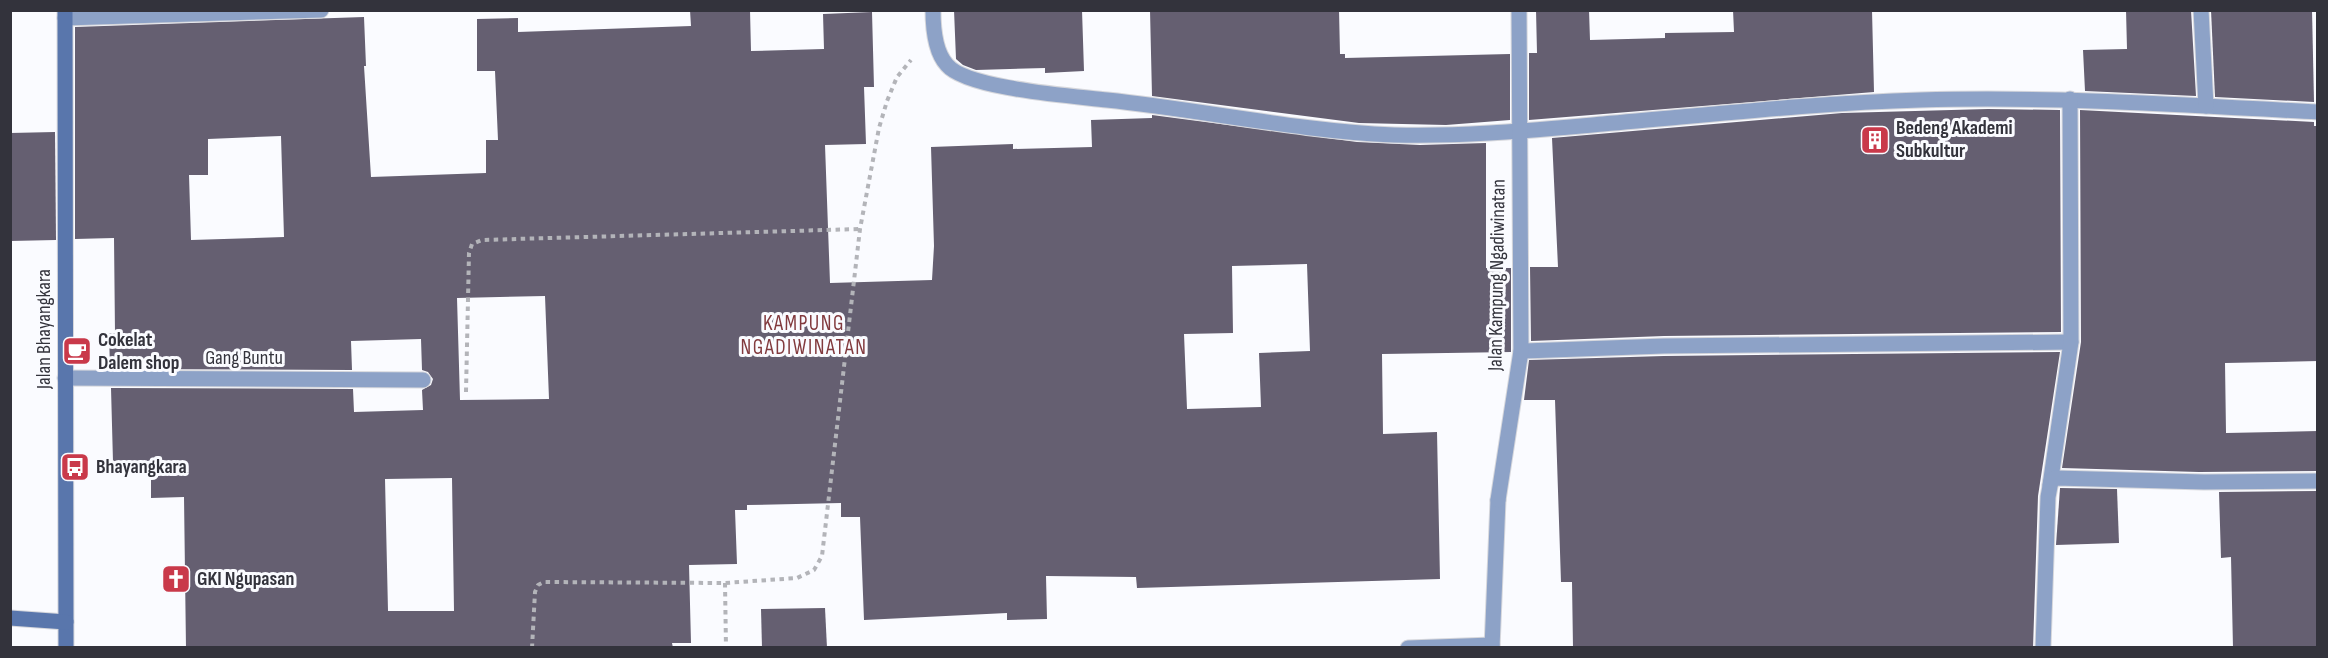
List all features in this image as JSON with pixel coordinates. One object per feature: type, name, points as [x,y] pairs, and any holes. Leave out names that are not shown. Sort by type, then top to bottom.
[{"type":"street","points":[[65,14],[321,10]]},
{"type":"street","points":[[933,10],[933,31],[944,63],[957,74],[984,82],[1053,94],[1339,131],[1395,135],[1520,132],[1775,109],[1895,101],[2070,99],[2318,112]]},
{"type":"street","name":"Jalan Kampung Ngadiwinatan","points":[[1492,646],[1498,500],[1521,351],[1519,10]]},
{"type":"street","points":[[2201,10],[2206,106]]},
{"type":"street","name":"Jalan Bhayangkara","points":[[65,14],[66,648]]},
{"type":"street","points":[[2043,648],[2050,485],[2071,342],[2070,99]]},
{"type":"street","points":[[1521,351],[1664,346],[2071,342]]},
{"type":"street","name":"Gang Buntu","points":[[65,378],[423,380]]},
{"type":"street","points":[[2050,485],[2051,481],[2056,478],[2204,482],[2318,481]]},
{"type":"street","points":[[10,618],[66,622]]},
{"type":"street","points":[[1408,648],[1492,646]]},
{"type":"path","points":[[532,648],[535,592],[538,585],[544,582],[725,583],[797,578],[814,570],[822,556],[860,230],[879,128],[897,77],[933,31]]},
{"type":"path","points":[[466,392],[469,253],[472,244],[482,240],[860,230]]},
{"type":"path","points":[[725,583],[726,648]]},
{"type":"building","points":[[690,10],[750,10],[751,51],[824,49],[823,14],[872,12],[874,87],[864,87],[866,144],[825,145],[830,283],[932,280],[934,246],[931,147],[1013,144],[1013,149],[1092,147],[1091,120],[1152,118],[1152,115],[1357,142],[1420,145],[1486,143],[1486,268],[1511,268],[1511,352],[1382,354],[1383,434],[1437,432],[1440,579],[1137,588],[1136,577],[1046,576],[1047,619],[1007,620],[1007,613],[864,620],[860,517],[841,517],[841,503],[747,505],[747,510],[735,510],[737,564],[689,565],[691,643],[672,643],[673,648],[186,648],[184,497],[151,498],[151,461],[113,462],[111,388],[353,389],[354,412],[423,410],[422,390],[431,385],[433,379],[428,372],[422,370],[421,339],[351,341],[352,370],[110,369],[109,333],[115,333],[114,238],[75,239],[75,27],[364,17],[366,66],[364,66],[371,177],[486,173],[486,140],[498,140],[495,71],[477,71],[477,19],[518,18],[518,32],[691,26]],"holes":[[[281,136],[284,237],[191,240],[189,175],[208,175],[208,139]],[[1307,264],[1310,351],[1259,353],[1261,407],[1187,409],[1184,334],[1233,333],[1232,266]],[[545,296],[549,399],[460,400],[457,298]],[[452,478],[454,611],[388,611],[385,479]]]},
{"type":"building","points":[[954,10],[1082,10],[1084,71],[1045,73],[1045,68],[976,70],[963,65],[956,59]]},
{"type":"building","points":[[1150,10],[1339,10],[1340,54],[1345,54],[1345,58],[1510,54],[1510,120],[1446,125],[1359,123],[1152,96]]},
{"type":"building","points":[[1536,10],[1589,10],[1590,40],[1665,38],[1665,33],[1734,32],[1733,10],[1872,10],[1874,92],[1529,120],[1529,53],[1537,53]]},
{"type":"building","points":[[2126,10],[2191,10],[2196,96],[2085,91],[2083,50],[2127,49]]},
{"type":"building","points":[[2211,10],[2312,10],[2314,102],[2215,97]]},
{"type":"building","points":[[1988,109],[2060,110],[2061,332],[1664,336],[1531,341],[1530,267],[1558,267],[1552,138],[1842,113]]},
{"type":"building","points":[[2080,110],[2314,122],[2314,126],[2318,126],[2318,361],[2225,363],[2226,433],[2318,431],[2318,471],[2199,472],[2062,468],[2081,342]]},
{"type":"building","points":[[55,132],[56,240],[10,241],[10,133]]},
{"type":"building","points":[[2060,352],[2038,496],[2033,648],[1573,648],[1572,582],[1561,582],[1555,400],[1524,400],[1529,360],[1664,356]]},
{"type":"building","points":[[2060,488],[2117,489],[2119,543],[2056,545]]},
{"type":"building","points":[[2318,491],[2318,648],[2233,648],[2231,557],[2221,558],[2219,492]]},
{"type":"building","points":[[825,608],[827,648],[762,648],[761,609]]},
{"type":"place","name":"Bedeng Akademi Subkultur","points":[[1875,140]]},
{"type":"place","name":"Cokelat Dalem shop","points":[[77,351]]},
{"type":"place","name":"Bhayangkara","points":[[75,467]]},
{"type":"place","name":"GKI Ngupasan","points":[[176,579]]},
{"type":"district","name":"KAMPUNG NGADIWINATAN","points":[[804,335]]}]
